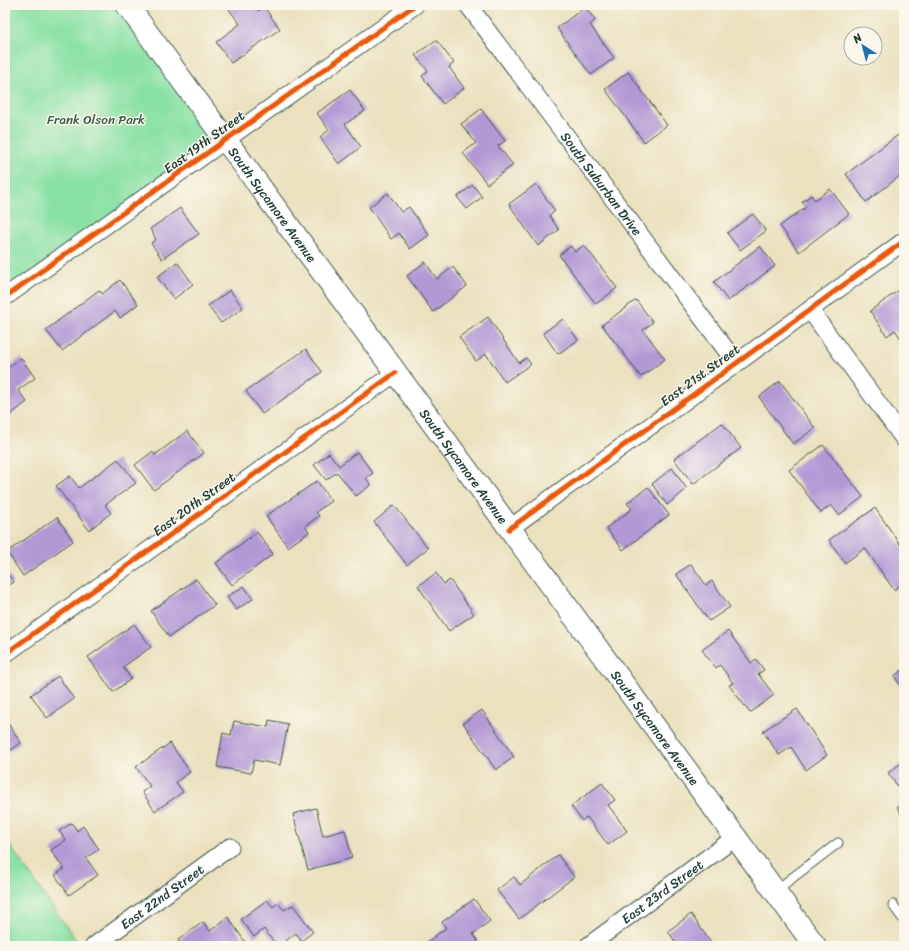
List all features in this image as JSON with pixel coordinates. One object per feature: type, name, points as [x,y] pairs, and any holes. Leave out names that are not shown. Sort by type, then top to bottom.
[{"type":"main road","name":"South Sycamore Avenue","points":[[127,5],[815,946]]},
{"type":"street","name":"East 19th Street","points":[[5,297],[415,5]]},
{"type":"street","name":"South Suburban Drive","points":[[468,5],[736,363]]},
{"type":"street","name":"East 21st Street","points":[[509,529],[904,241]]},
{"type":"street","points":[[810,310],[904,439]]},
{"type":"street","name":"East 20th Street","points":[[5,654],[395,373]]},
{"type":"street","name":"East 23rd Street","points":[[588,946],[736,838]]},
{"type":"street","name":"East 22nd Street","points":[[94,946],[230,847]]},
{"type":"lane","points":[[775,891],[838,843]]},
{"type":"lane","points":[[893,905],[904,920]]},
{"type":"green space","name":"Frank Olson Park","points":[[5,5],[127,5],[225,140],[5,297]]},
{"type":"green space","points":[[5,839],[80,946],[5,946]]},
{"type":"building","points":[[226,5],[254,5],[258,11],[264,7],[280,29],[231,63],[216,42],[240,24]]},
{"type":"building","points":[[585,7],[595,20],[590,25],[614,58],[591,75],[557,28]]},
{"type":"building","points":[[436,40],[454,63],[449,67],[464,88],[443,104],[422,76],[428,71],[415,55]]},
{"type":"building","points":[[628,72],[667,125],[644,142],[605,89]]},
{"type":"building","points":[[350,90],[365,111],[345,124],[361,147],[339,164],[320,137],[329,130],[317,113]]},
{"type":"building","points":[[481,109],[505,141],[498,146],[513,165],[487,184],[463,153],[476,143],[461,124]]},
{"type":"building","points":[[898,135],[904,143],[904,173],[866,202],[846,174]]},
{"type":"building","points":[[536,184],[555,211],[549,215],[559,230],[538,246],[509,204]]},
{"type":"building","points":[[473,185],[482,197],[467,209],[457,197]]},
{"type":"building","points":[[830,189],[849,214],[799,252],[780,226],[806,207],[802,202],[811,195],[815,200]]},
{"type":"building","points":[[388,193],[401,212],[409,207],[429,235],[410,249],[399,233],[391,239],[369,207]]},
{"type":"building","points":[[180,208],[199,234],[162,259],[151,243],[156,239],[150,229]]},
{"type":"building","points":[[753,214],[766,231],[740,250],[727,233]]},
{"type":"building","points":[[584,245],[617,288],[596,304],[559,255],[571,246],[575,252]]},
{"type":"building","points":[[760,246],[775,266],[728,301],[714,282]]},
{"type":"building","points":[[177,262],[193,284],[174,299],[157,277]]},
{"type":"building","points":[[425,262],[437,279],[453,267],[467,286],[433,312],[407,276]]},
{"type":"building","points":[[120,280],[138,304],[120,318],[115,311],[62,351],[46,330],[99,290],[102,294]]},
{"type":"building","points":[[230,290],[243,308],[221,323],[208,306]]},
{"type":"building","points":[[899,290],[904,297],[904,343],[895,330],[887,336],[870,311]]},
{"type":"building","points":[[636,300],[653,322],[643,330],[665,359],[641,377],[602,325]]},
{"type":"building","points":[[488,317],[519,363],[526,358],[531,364],[505,382],[486,354],[476,361],[459,337]]},
{"type":"building","points":[[563,319],[578,340],[558,354],[543,333]]},
{"type":"building","points":[[306,349],[322,372],[262,414],[246,391]]},
{"type":"building","points":[[21,358],[35,378],[18,390],[27,402],[5,419],[5,368],[6,369]]},
{"type":"building","points":[[780,381],[815,428],[793,444],[759,397]]},
{"type":"building","points":[[722,423],[741,448],[693,484],[674,459]]},
{"type":"building","points":[[187,431],[204,453],[154,490],[135,465],[152,452],[155,455]]},
{"type":"building","points":[[823,445],[863,497],[839,515],[831,505],[821,513],[789,470]]},
{"type":"building","points":[[357,452],[373,473],[366,478],[371,485],[356,496],[337,472],[326,480],[314,465],[329,453],[339,466]]},
{"type":"building","points":[[118,459],[136,483],[105,505],[111,513],[89,530],[56,486],[70,476],[79,488]]},
{"type":"building","points":[[672,468],[687,489],[667,505],[652,484]]},
{"type":"building","points":[[317,481],[331,501],[316,512],[319,516],[305,526],[309,532],[288,547],[266,516]]},
{"type":"building","points":[[648,487],[669,515],[623,550],[606,528],[632,509],[627,503]]},
{"type":"building","points":[[394,505],[428,548],[407,565],[374,522]]},
{"type":"building","points":[[875,508],[904,550],[904,582],[894,590],[865,548],[845,563],[829,540]]},
{"type":"building","points":[[57,517],[73,541],[23,576],[7,552]]},
{"type":"building","points":[[257,532],[273,554],[232,585],[216,563]]},
{"type":"building","points":[[691,564],[706,585],[712,581],[730,607],[709,621],[676,574]]},
{"type":"building","points":[[5,570],[14,582],[5,588]]},
{"type":"building","points":[[436,573],[444,584],[450,580],[474,614],[449,631],[418,586]]},
{"type":"building","points":[[196,579],[215,605],[169,637],[151,611]]},
{"type":"building","points":[[244,586],[253,599],[236,610],[227,597]]},
{"type":"building","points":[[134,624],[151,647],[123,667],[131,679],[113,692],[88,657]]},
{"type":"building","points":[[728,631],[751,663],[756,659],[764,670],[758,674],[774,695],[750,713],[729,685],[733,683],[720,665],[716,668],[702,650]]},
{"type":"building","points":[[904,669],[904,691],[894,676]]},
{"type":"building","points":[[58,676],[74,699],[47,718],[31,695]]},
{"type":"building","points":[[797,709],[827,755],[806,770],[791,747],[779,755],[763,731]]},
{"type":"building","points":[[482,710],[514,757],[496,770],[463,723]]},
{"type":"building","points":[[5,719],[21,743],[5,754]]},
{"type":"building","points":[[269,720],[288,724],[280,765],[254,760],[251,773],[217,767],[223,733],[231,735],[234,721],[268,727]]},
{"type":"building","points":[[170,743],[190,772],[176,782],[183,792],[155,811],[142,792],[150,786],[136,767]]},
{"type":"building","points":[[904,761],[904,795],[888,773]]},
{"type":"building","points":[[602,783],[615,800],[608,805],[627,831],[608,845],[587,817],[582,821],[571,806]]},
{"type":"building","points":[[904,802],[904,817],[897,807]]},
{"type":"building","points":[[316,808],[323,836],[345,830],[352,858],[308,870],[293,814]]},
{"type":"building","points":[[72,823],[77,831],[83,826],[99,849],[86,858],[98,875],[69,895],[55,875],[64,869],[51,850],[66,840],[59,831]]},
{"type":"building","points":[[558,855],[574,877],[519,919],[497,890],[514,877],[520,885]]},
{"type":"building","points":[[474,899],[490,921],[473,934],[478,941],[472,946],[430,946],[427,942],[446,928],[442,922]]},
{"type":"building","points":[[267,900],[273,907],[278,903],[284,910],[293,905],[313,932],[301,941],[296,933],[279,946],[277,946],[264,929],[254,937],[241,919]]},
{"type":"building","points":[[691,914],[713,946],[678,946],[668,931]]},
{"type":"building","points":[[228,917],[245,942],[239,946],[182,946],[178,940],[203,922],[210,931]]},
{"type":"cycle path","points":[[5,297],[415,5]]},
{"type":"cycle path","points":[[509,529],[904,241]]},
{"type":"cycle path","points":[[5,654],[395,373]]}]
